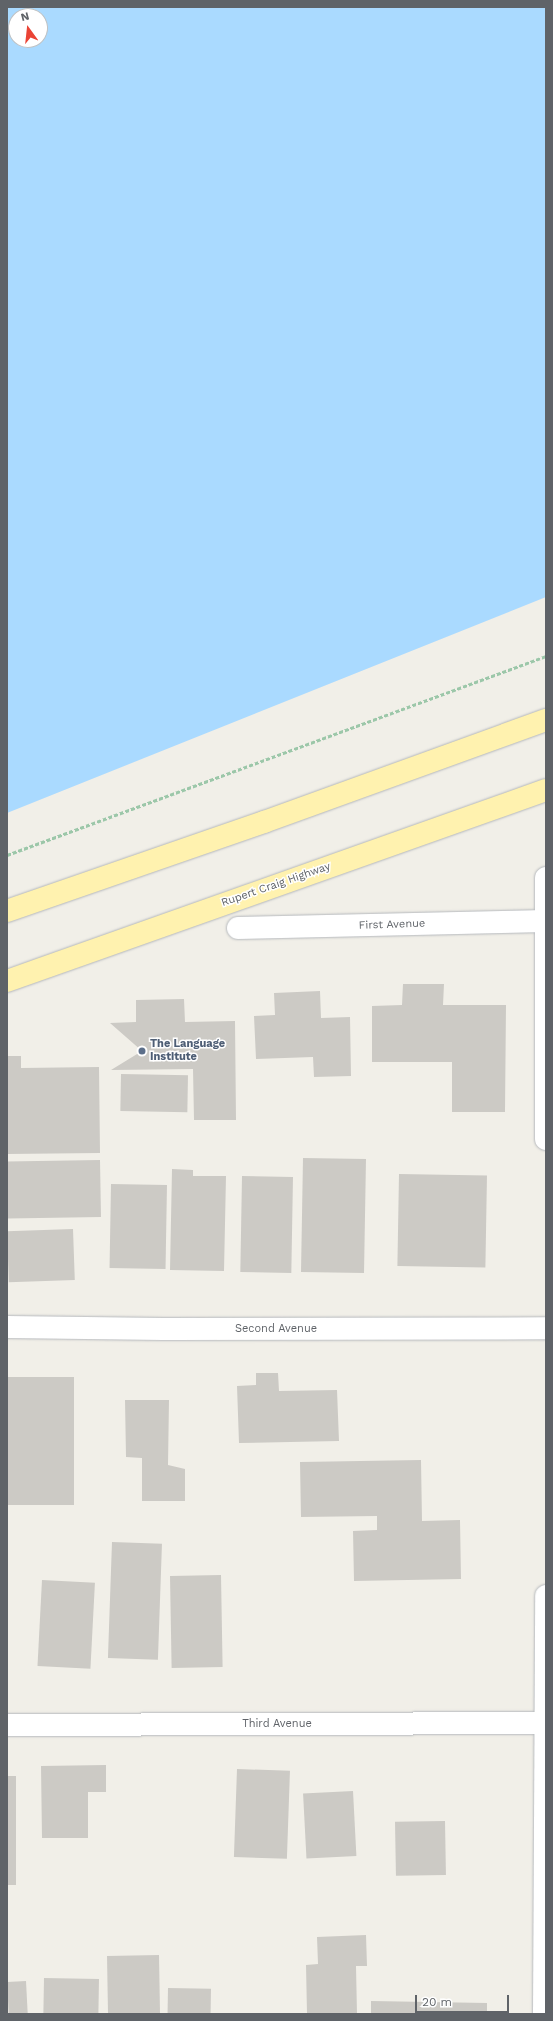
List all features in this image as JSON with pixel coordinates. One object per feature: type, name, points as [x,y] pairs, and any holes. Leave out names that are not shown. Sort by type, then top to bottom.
[{"type":"main road","points":[[7,911],[264,822],[546,720]]},
{"type":"main road","name":"Rupert Craig Highway","points":[[7,982],[546,790]]},
{"type":"street","points":[[546,878],[546,1139]]},
{"type":"street","name":"First Avenue","points":[[238,928],[545,921]]},
{"type":"street","name":"Second Avenue","points":[[7,1327],[163,1329],[546,1328]]},
{"type":"street","points":[[544,2014],[546,1596]]},
{"type":"street","name":"Third Avenue","points":[[7,1725],[546,1723]]},
{"type":"path","points":[[7,855],[546,656]]},
{"type":"water","points":[[7,7],[546,7],[546,597],[7,813]]},
{"type":"building","points":[[403,984],[444,984],[443,1005],[506,1005],[505,1112],[452,1112],[452,1062],[372,1062],[372,1006],[402,1005]]},
{"type":"building","points":[[320,991],[321,1018],[350,1017],[351,1076],[314,1077],[313,1057],[256,1059],[254,1016],[275,1015],[274,993]]},
{"type":"building","points":[[184,999],[185,1022],[235,1021],[236,1120],[194,1120],[193,1069],[111,1070],[142,1051],[110,1023],[136,1022],[136,1000]]},
{"type":"building","points":[[7,1056],[21,1056],[21,1068],[99,1067],[100,1153],[7,1154]]},
{"type":"building","points":[[121,1074],[188,1075],[187,1112],[120,1111]]},
{"type":"building","points":[[303,1158],[366,1159],[364,1273],[301,1272]]},
{"type":"building","points":[[100,1160],[101,1217],[8,1219],[7,1162]]},
{"type":"building","points":[[172,1169],[193,1170],[193,1176],[226,1176],[224,1271],[170,1270]]},
{"type":"building","points":[[399,1174],[487,1176],[485,1268],[397,1266]]},
{"type":"building","points":[[242,1176],[293,1177],[291,1273],[240,1272]]},
{"type":"building","points":[[111,1184],[167,1185],[166,1269],[110,1268]]},
{"type":"building","points":[[73,1229],[75,1280],[9,1282],[7,1231]]},
{"type":"building","points":[[256,1373],[278,1373],[279,1391],[337,1390],[339,1441],[239,1443],[237,1386],[256,1385]]},
{"type":"building","points":[[7,1377],[74,1377],[74,1505],[7,1505]]},
{"type":"building","points":[[125,1400],[169,1400],[168,1465],[185,1469],[185,1501],[142,1501],[142,1458],[126,1457]]},
{"type":"building","points":[[421,1460],[422,1521],[460,1520],[461,1579],[354,1581],[353,1531],[377,1530],[377,1516],[301,1517],[300,1462]]},
{"type":"building","points":[[112,1542],[162,1544],[158,1660],[108,1658]]},
{"type":"building","points":[[221,1575],[223,1667],[172,1668],[170,1576]]},
{"type":"building","points":[[42,1580],[95,1583],[90,1669],[37,1666]]},
{"type":"building","points":[[106,1765],[106,1792],[88,1792],[88,1838],[42,1838],[41,1766]]},
{"type":"building","points":[[237,1769],[290,1771],[287,1859],[234,1857]]},
{"type":"building","points":[[7,1776],[16,1776],[16,1885],[7,1885]]},
{"type":"building","points":[[353,1791],[356,1856],[306,1859],[303,1794]]},
{"type":"building","points":[[445,1821],[446,1875],[396,1876],[395,1822]]},
{"type":"building","points":[[366,1935],[367,1966],[356,1966],[357,2014],[307,2014],[306,1965],[318,1964],[317,1937]]},
{"type":"building","points":[[159,1955],[160,2014],[108,2014],[107,1956]]},
{"type":"building","points":[[44,1978],[99,1979],[98,2014],[43,2014]]},
{"type":"building","points":[[26,1981],[28,2014],[9,2014],[7,1982]]},
{"type":"building","points":[[168,1988],[211,1989],[211,2014],[168,2014]]},
{"type":"building","points":[[371,2001],[487,2003],[487,2014],[371,2014]]},
{"type":"place","name":"The Language Institute","points":[[142,1051]]}]
